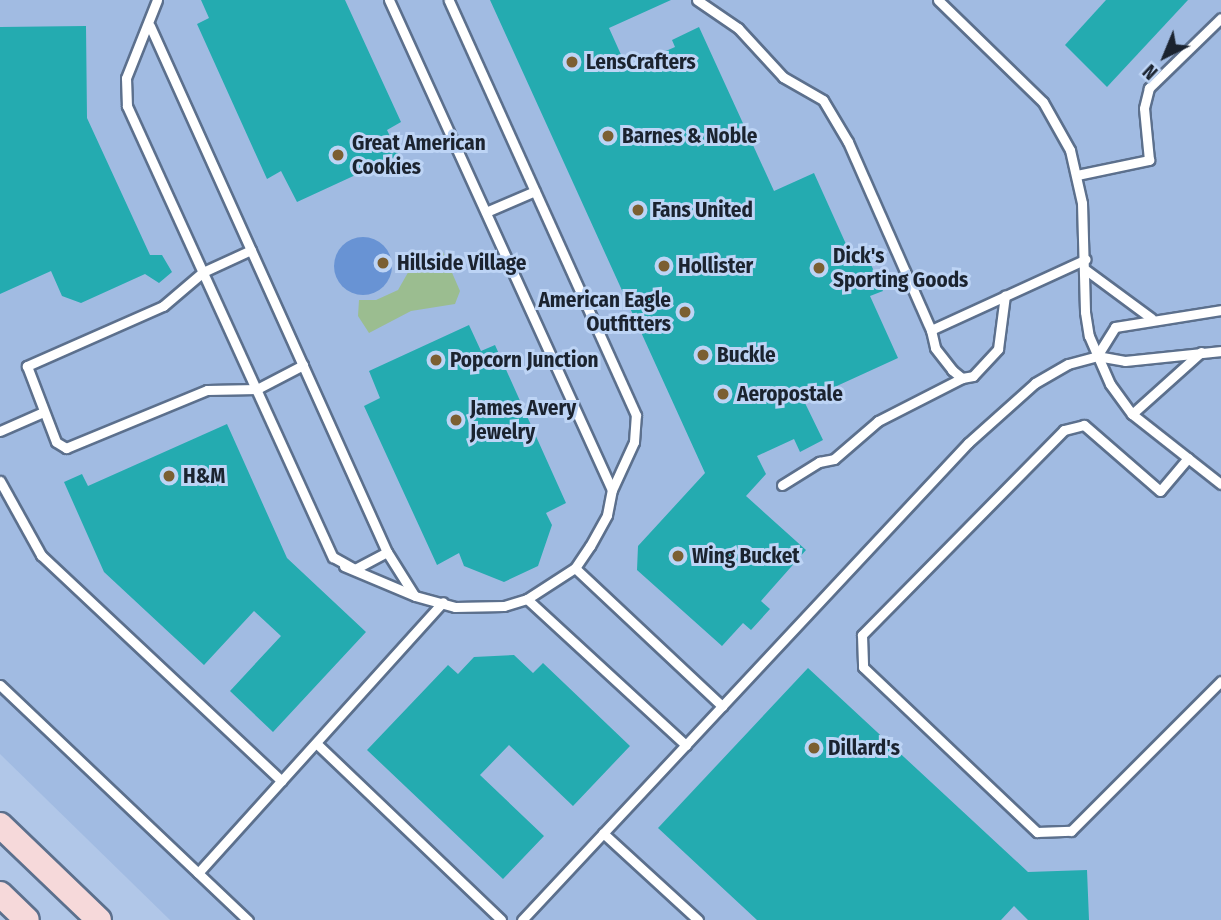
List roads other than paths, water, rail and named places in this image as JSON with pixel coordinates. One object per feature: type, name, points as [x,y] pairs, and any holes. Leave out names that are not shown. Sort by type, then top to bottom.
[{"type":"main road","points":[[0,825],[99,920]]},
{"type":"main road","points":[[0,894],[27,920]]},
{"type":"lane","points":[[158,0],[150,26],[136,48],[124,91],[333,557],[344,566],[415,596],[472,609],[527,599],[575,568],[607,515],[612,490],[634,442],[636,415],[449,0]]},
{"type":"lane","points":[[389,0],[612,490]]},
{"type":"lane","points":[[697,0],[738,28],[783,76],[823,100],[848,142],[931,330],[935,348],[962,379]]},
{"type":"lane","points":[[938,0],[1043,102],[1070,150],[1077,175],[1086,259],[1085,312],[1097,356],[1132,414],[1221,484]]},
{"type":"lane","points":[[1077,175],[1149,160],[1144,108],[1150,88],[1221,18]]},
{"type":"lane","points":[[150,26],[387,552],[415,596]]},
{"type":"lane","points":[[486,212],[535,191]]},
{"type":"lane","points":[[251,250],[203,272],[163,306],[27,366],[56,442],[66,448],[206,390],[257,389],[303,365]]},
{"type":"lane","points":[[931,330],[1086,259]]},
{"type":"lane","points":[[1086,270],[1151,318]]},
{"type":"lane","points":[[782,485],[819,462],[834,459],[878,421],[973,376],[998,349],[1005,295]]},
{"type":"lane","points":[[1097,356],[1115,327],[1151,318],[1221,310]]},
{"type":"lane","points":[[522,920],[968,443],[1035,383],[1068,364],[1097,356],[1125,361],[1221,351]]},
{"type":"lane","points":[[1132,414],[1201,352]]},
{"type":"lane","points":[[0,431],[43,412]]},
{"type":"lane","points":[[1188,458],[1160,491],[1084,425],[1064,430],[862,635],[863,667],[1037,832],[1071,831],[1221,681]]},
{"type":"lane","points":[[0,481],[41,555],[282,781]]},
{"type":"lane","points":[[344,566],[355,569],[387,552]]},
{"type":"lane","points":[[575,568],[722,706]]},
{"type":"lane","points":[[527,599],[685,745]]},
{"type":"lane","points":[[198,873],[443,602]]},
{"type":"lane","points":[[0,685],[248,920]]},
{"type":"lane","points":[[316,743],[501,920]]},
{"type":"lane","points":[[603,833],[698,920]]},
{"type":"water","points":[[363,237],[374,239],[387,250],[392,266],[390,277],[379,290],[363,295],[352,293],[339,282],[334,266],[336,255],[347,242]]},
{"type":"place","name":"LensCrafters","points":[[572,62]]},
{"type":"place","name":"Barnes & Noble","points":[[608,136]]},
{"type":"place","name":"Great American Cookies","points":[[338,155]]},
{"type":"place","name":"Fans United","points":[[638,210]]},
{"type":"place","name":"Hillside Village","points":[[383,263]]},
{"type":"place","name":"Hollister","points":[[664,266]]},
{"type":"place","name":"Dick's Sporting Goods","points":[[819,268]]},
{"type":"place","name":"American Eagle Outfitters","points":[[685,312]]},
{"type":"place","name":"Buckle","points":[[703,355]]},
{"type":"place","name":"Popcorn Junction","points":[[436,360]]},
{"type":"place","name":"Aeropostale","points":[[723,394]]},
{"type":"place","name":"James Avery Jewelry","points":[[456,420]]},
{"type":"place","name":"H&M","points":[[169,476]]},
{"type":"place","name":"Wing Bucket","points":[[678,556]]},
{"type":"place","name":"Dillard's","points":[[814,748]]}]
